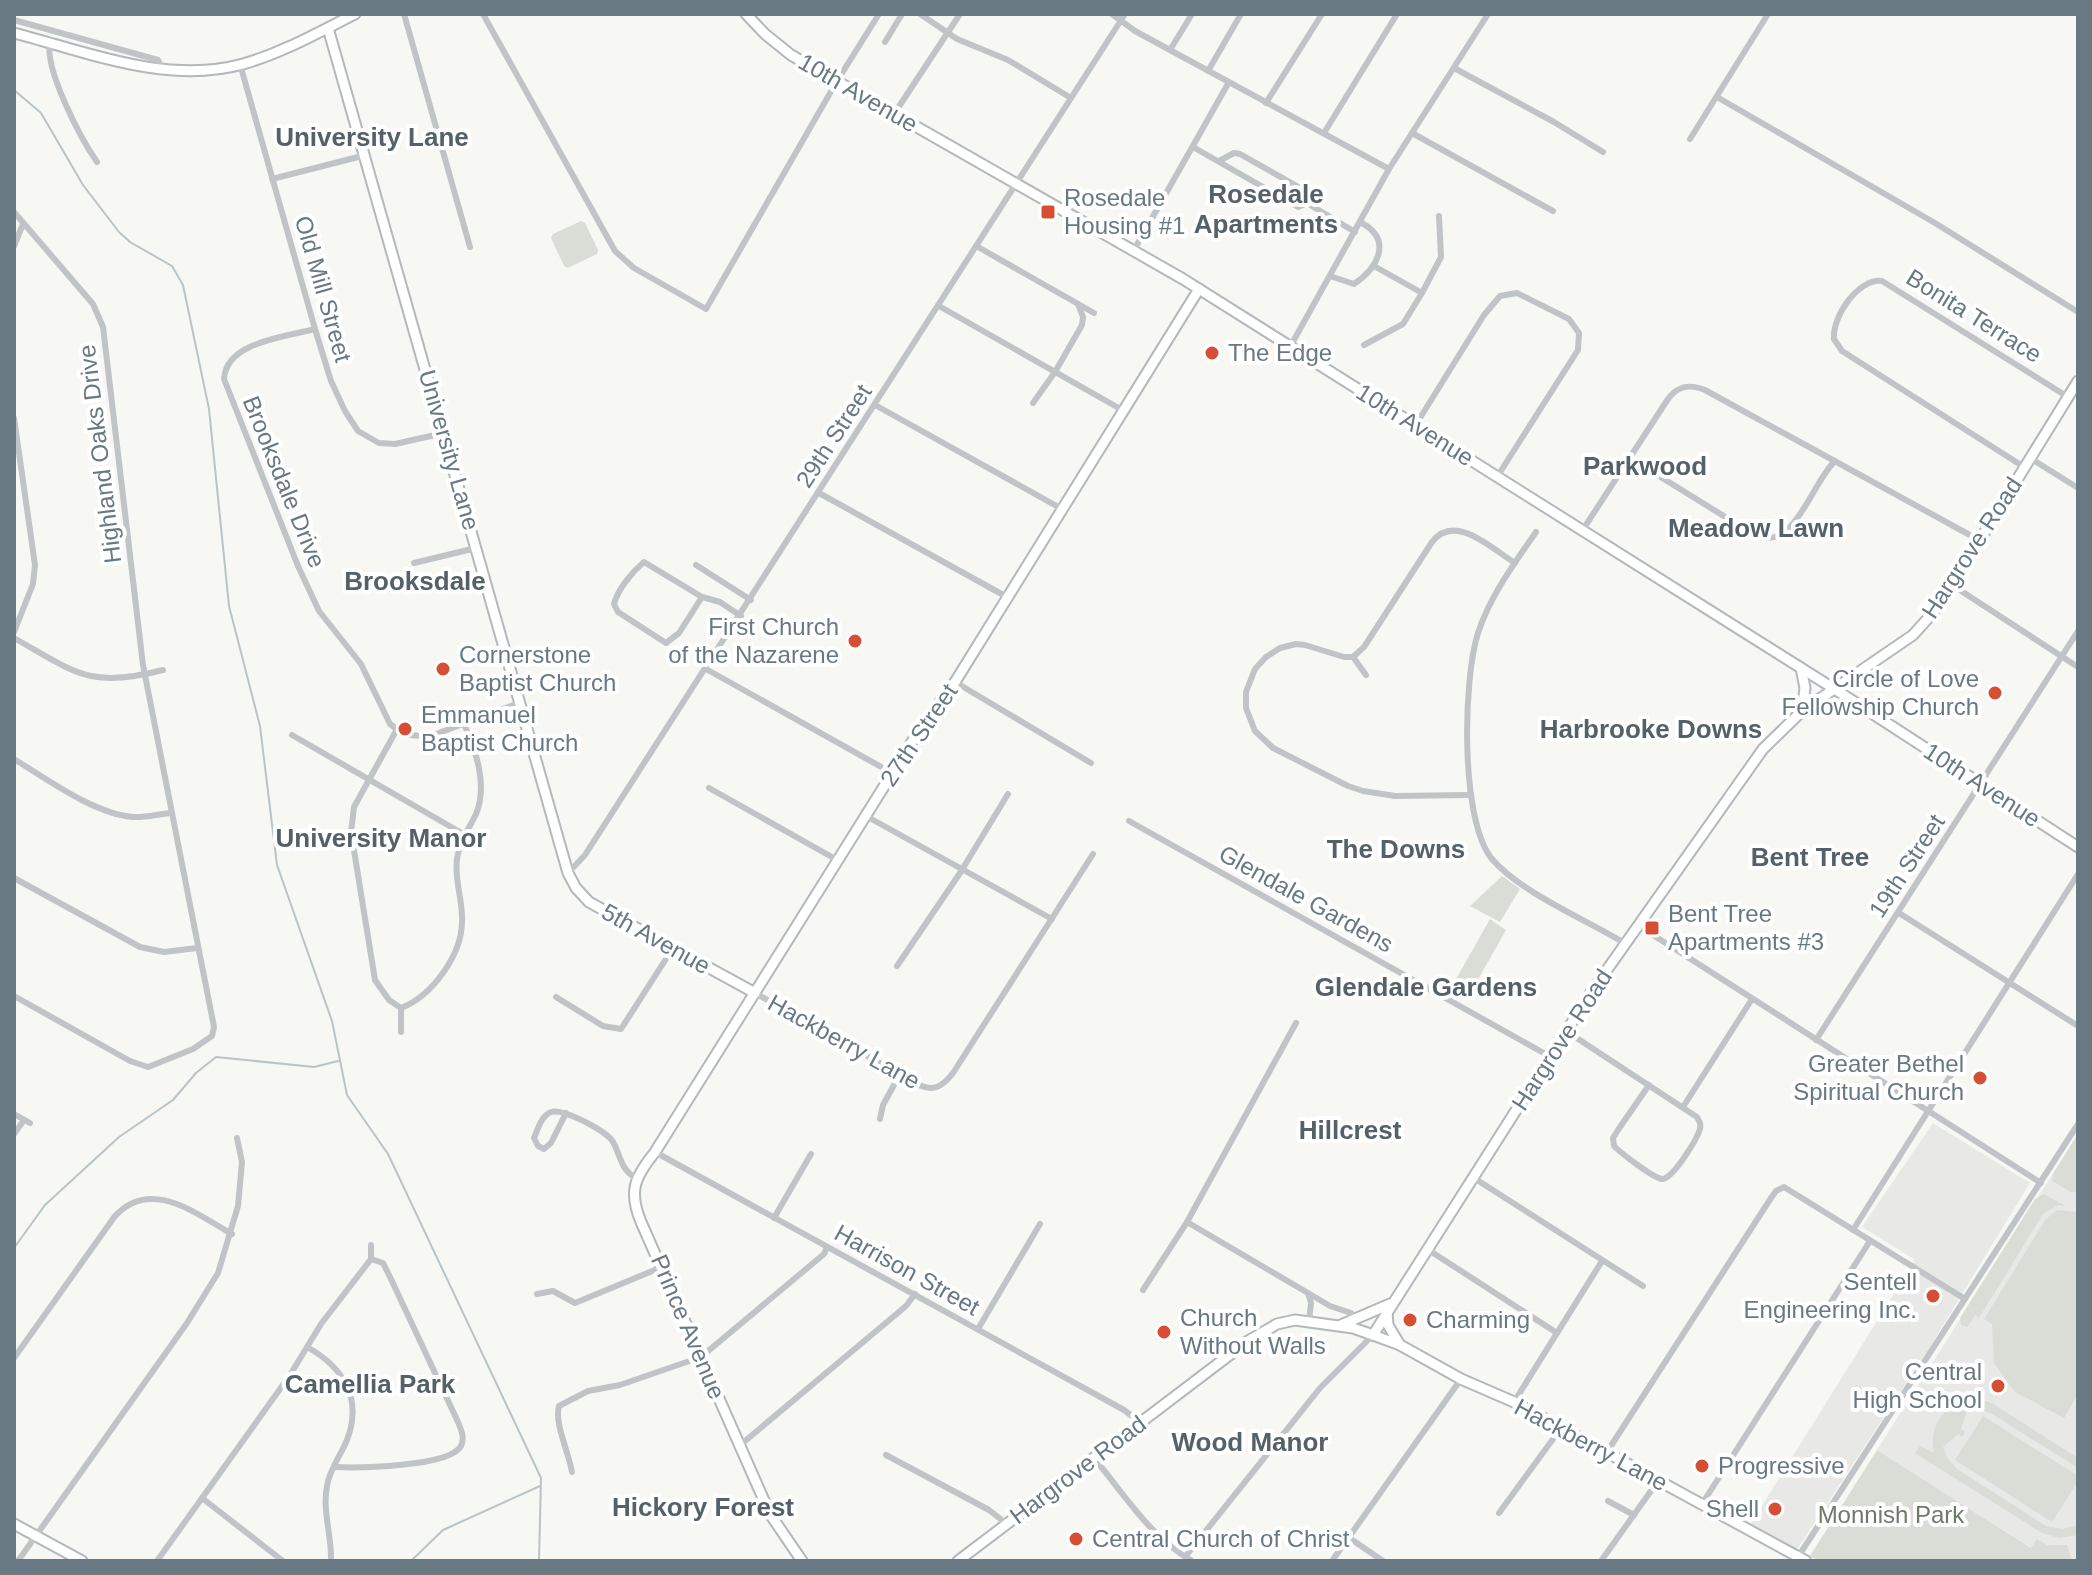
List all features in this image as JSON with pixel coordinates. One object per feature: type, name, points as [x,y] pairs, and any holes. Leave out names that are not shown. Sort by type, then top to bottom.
[{"type":"main road","points":[[14,33],[163,70],[214,69],[240,64],[355,14]]},
{"type":"main road","name":"10th Avenue","points":[[746,14],[778,45],[1199,289],[1836,690],[2078,847]]},
{"type":"main road","name":"University Lane","points":[[328,28],[568,873]]},
{"type":"main road","name":"27th Street","points":[[636,1178],[920,729],[955,682],[1199,289]]},
{"type":"main road","name":"Hargrove Road","points":[[958,1561],[1262,1332],[1286,1322],[1309,1321],[1373,1335],[1549,1056],[1763,749],[1802,711],[1917,631],[1939,606],[2078,381]]},
{"type":"main road","points":[[1801,668],[1805,688],[1802,711]]},
{"type":"main road","name":"5th Avenue","points":[[568,873],[589,902],[755,993]]},
{"type":"main road","name":"Prince Avenue","points":[[636,1178],[634,1196],[638,1215],[770,1514],[802,1561]]},
{"type":"main road","points":[[1338,1326],[1359,1320],[1390,1304]]},
{"type":"main road","points":[[1390,1304],[1388,1323],[1400,1345]]},
{"type":"main road","name":"Hackberry Lane","points":[[1373,1335],[1400,1345],[1461,1379],[1514,1402],[1701,1504],[1785,1555],[1802,1559]]},
{"type":"main road","points":[[14,1524],[82,1561]]},
{"type":"street","points":[[404,14],[470,247]]},
{"type":"street","points":[[483,14],[615,251],[634,268],[706,309],[879,14]]},
{"type":"street","points":[[885,42],[902,14]]},
{"type":"street","points":[[920,14],[948,33],[975,48],[1008,60],[1071,98]]},
{"type":"street","points":[[894,114],[960,14]]},
{"type":"street","points":[[1112,14],[1123,17],[1194,64],[1389,169]]},
{"type":"street","points":[[1170,50],[1192,14]]},
{"type":"street","points":[[1208,71],[1241,14]]},
{"type":"street","points":[[1266,103],[1322,14]]},
{"type":"street","points":[[1324,133],[1397,14]]},
{"type":"street","points":[[1290,347],[1389,169],[1488,14]]},
{"type":"street","points":[[1690,139],[1768,14]]},
{"type":"street","name":"29th Street","points":[[568,873],[585,855],[741,616],[1123,17]]},
{"type":"street","points":[[14,20],[158,60],[163,70]]},
{"type":"street","points":[[50,42],[48,53],[52,73],[97,162]]},
{"type":"street","name":"Old Mill Street","points":[[240,64],[315,329],[341,404],[364,437],[387,444],[444,433]]},
{"type":"street","points":[[1454,68],[1603,152]]},
{"type":"street","points":[[1134,250],[1229,82]]},
{"type":"street","points":[[1717,97],[1935,223],[2078,312]]},
{"type":"street","points":[[1412,133],[1553,211]]},
{"type":"street","points":[[1193,147],[1219,162],[1298,207],[1307,203],[1310,197],[1302,189],[1240,154],[1234,153],[1219,162]]},
{"type":"street","points":[[272,179],[366,155]]},
{"type":"street","points":[[1307,203],[1355,232]]},
{"type":"street","name":"Highland Oaks Drive","points":[[14,212],[93,304],[103,327],[145,674],[214,1027],[212,1036],[193,1049],[148,1067],[130,1061],[14,996]]},
{"type":"street","points":[[1364,345],[1403,324],[1422,293],[1441,257],[1439,216]]},
{"type":"street","points":[[1330,276],[1354,284],[1374,266],[1379,243],[1372,229],[1360,222]]},
{"type":"street","points":[[14,246],[23,224]]},
{"type":"street","points":[[978,247],[1094,313]]},
{"type":"street","points":[[1374,266],[1422,293]]},
{"type":"street","name":"Bonita Terrace","points":[[2068,397],[1882,281],[1862,284],[1837,321],[1834,339],[1842,351],[2027,462],[2078,488]]},
{"type":"street","points":[[1415,426],[1484,315],[1500,296],[1517,293],[1569,319],[1576,325],[1579,342],[1574,358],[1497,477]]},
{"type":"street","points":[[1033,403],[1082,325],[1083,317],[1076,302]]},
{"type":"street","points":[[939,306],[1124,411]]},
{"type":"street","name":"Brooksdale Drive","points":[[315,329],[240,351],[228,363],[224,379],[319,611],[361,664],[384,717],[396,731]]},
{"type":"street","points":[[1582,531],[1673,392],[1688,386],[1705,390],[1979,540]]},
{"type":"street","points":[[875,405],[1062,509]]},
{"type":"street","points":[[14,418],[35,565],[33,584],[14,632]]},
{"type":"street","points":[[1630,458],[1756,536],[1773,539],[1788,531],[1826,470],[1835,461]]},
{"type":"street","points":[[819,493],[1007,597]]},
{"type":"street","points":[[1470,795],[1395,796],[1363,791],[1325,775],[1273,748],[1260,737],[1251,724],[1245,700],[1251,676],[1266,657],[1280,648],[1305,645],[1353,657],[1364,647],[1432,542],[1444,531],[1452,529],[1468,533],[1515,563]]},
{"type":"street","points":[[1536,532],[1488,609],[1472,656],[1468,681],[1470,795],[1478,833],[1494,861],[1527,887],[1626,944]]},
{"type":"street","points":[[414,563],[476,548]]},
{"type":"street","points":[[702,597],[679,633],[666,643],[618,612],[614,604],[635,570],[644,562],[741,616]]},
{"type":"street","points":[[696,565],[751,600]]},
{"type":"street","points":[[1952,585],[2078,667]]},
{"type":"street","name":"19th Street","points":[[1816,1040],[2078,631]]},
{"type":"street","points":[[14,638],[79,675],[104,679],[163,670]]},
{"type":"street","points":[[1353,657],[1366,675]]},
{"type":"street","points":[[706,669],[892,773]]},
{"type":"street","points":[[955,682],[1091,763]]},
{"type":"street","points":[[401,1008],[378,987],[373,972],[352,848],[354,807],[396,731],[428,737],[519,703]]},
{"type":"street","points":[[401,1008],[412,1004],[436,979],[459,944],[462,920],[456,862],[478,807],[481,783],[464,724]]},
{"type":"street","points":[[292,735],[465,835]]},
{"type":"street","points":[[14,759],[77,796],[115,813],[140,817],[171,813]]},
{"type":"street","points":[[709,788],[839,861]]},
{"type":"street","points":[[897,966],[1008,794]]},
{"type":"street","points":[[866,816],[1052,919],[1093,854]]},
{"type":"street","name":"Glendale Gardens","points":[[1129,821],[1549,1056]]},
{"type":"street","points":[[1853,1230],[2078,874]]},
{"type":"street","points":[[14,878],[140,947],[164,952],[197,948]]},
{"type":"street","points":[[1899,913],[2078,1026]]},
{"type":"street","name":"Hackberry Lane","points":[[755,993],[926,1088],[934,1089],[953,1073],[1052,919]]},
{"type":"street","points":[[1639,926],[2041,1183]]},
{"type":"street","points":[[556,997],[603,1026],[621,1029],[673,948]]},
{"type":"street","points":[[1683,1107],[1752,999]]},
{"type":"street","points":[[401,1008],[401,1032]]},
{"type":"street","points":[[1143,1290],[1187,1222],[1296,1023]]},
{"type":"street","points":[[1566,1031],[1683,1107],[1697,1117],[1701,1124],[1699,1133],[1671,1176],[1663,1179],[1614,1146],[1613,1138],[1649,1085]]},
{"type":"street","points":[[880,1119],[883,1105],[900,1074]]},
{"type":"street","points":[[553,1112],[566,1113],[549,1145],[544,1149],[536,1144],[534,1138],[545,1116],[553,1112]]},
{"type":"street","name":"Prince Avenue","points":[[566,1113],[607,1136],[614,1143],[624,1169],[636,1178]]},
{"type":"street","points":[[14,1114],[27,1122],[14,1134]]},
{"type":"street","points":[[1802,1559],[2078,1124]]},
{"type":"street","points":[[18,1561],[187,1323],[218,1273],[232,1234],[240,1198],[242,1162],[237,1138]]},
{"type":"street","name":"Harrison Street","points":[[655,1152],[1124,1410],[1140,1422]]},
{"type":"street","points":[[774,1218],[811,1154]]},
{"type":"street","points":[[1474,1178],[1643,1286]]},
{"type":"street","points":[[1607,1452],[1776,1191],[1784,1187],[1965,1299]]},
{"type":"street","points":[[14,1358],[115,1216],[128,1204],[143,1199],[169,1200],[232,1234]]},
{"type":"street","points":[[1187,1222],[1330,1306],[1351,1313]]},
{"type":"street","points":[[978,1329],[1040,1224]]},
{"type":"street","points":[[1701,1504],[1870,1241]]},
{"type":"street","points":[[157,1561],[371,1259],[371,1245]]},
{"type":"street","points":[[572,1472],[557,1422],[559,1406],[588,1391],[620,1385],[701,1357],[824,1254],[827,1247]]},
{"type":"street","points":[[1427,1249],[1557,1333]]},
{"type":"street","points":[[334,1467],[439,1460],[461,1447],[463,1438],[383,1263],[371,1259]]},
{"type":"street","points":[[1514,1402],[1602,1261]]},
{"type":"street","points":[[537,1294],[553,1291],[575,1303],[662,1267]]},
{"type":"street","points":[[1308,1293],[1311,1303],[1309,1321]]},
{"type":"street","points":[[739,1446],[906,1306],[915,1294]]},
{"type":"street","points":[[1185,1557],[1320,1388],[1373,1335]]},
{"type":"street","points":[[307,1347],[332,1363],[343,1376],[352,1407],[350,1432],[326,1494],[331,1561]]},
{"type":"street","points":[[1332,1561],[1461,1379]]},
{"type":"street","points":[[1499,1513],[1561,1428]]},
{"type":"street","points":[[886,1455],[989,1510],[1007,1524]]},
{"type":"street","points":[[1094,1458],[1151,1529],[1192,1561]]},
{"type":"street","points":[[1601,1561],[1658,1481]]},
{"type":"street","points":[[202,1498],[283,1561]]},
{"type":"street","points":[[1608,1501],[1634,1515]]},
{"type":"street","points":[[1348,1537],[1383,1561]]},
{"type":"shaded area","points":[[1933,1123],[2030,1183],[1926,1353],[1796,1551],[1750,1525],[1915,1260],[1862,1227]]},
{"type":"shaded area","name":"Central High School","points":[[2078,1134],[2078,1561],[2052,1561],[1877,1450]]},
{"type":"green space","points":[[581,221],[585,223],[597,254],[568,268],[564,266],[551,238],[553,234]]},
{"type":"green space","points":[[1502,876],[1520,889],[1500,922],[1470,906]]},
{"type":"green space","points":[[1490,919],[1506,930],[1468,997],[1451,988]]},
{"type":"green space","points":[[2078,1134],[2078,1192],[2071,1192],[2052,1181],[2053,1174]]},
{"type":"green space","points":[[2044,1194],[2065,1206],[2058,1205],[2043,1214],[1979,1318],[1975,1315],[1967,1327],[1961,1325],[1960,1318],[2035,1199]]},
{"type":"green space","points":[[2057,1210],[2078,1212],[2078,1394],[2064,1418],[2015,1392],[1994,1363],[1992,1324],[1984,1319],[2046,1219]]},
{"type":"green space","points":[[1969,1399],[1995,1405],[2078,1458],[2078,1468],[1980,1409],[1967,1410],[1961,1429],[1965,1432],[1962,1437],[1958,1434],[1943,1447],[1948,1459],[1957,1469],[2046,1526],[2062,1529],[2078,1525],[2078,1535],[2059,1538],[2042,1533],[1915,1453],[1920,1446],[1934,1453],[1934,1435],[1940,1419],[1951,1407]]},
{"type":"green space","points":[[1983,1416],[2078,1476],[2078,1481],[2052,1522],[1955,1460]]},
{"type":"green space","name":"Monnish Park","points":[[1877,1450],[2031,1548],[2037,1539],[2047,1545],[2067,1545],[2072,1561],[1819,1561],[1810,1556]]},
{"type":"waterway","points":[[14,90],[41,113],[83,185],[119,232],[130,242],[172,266],[183,285],[209,409],[229,606],[260,726],[277,865],[332,1021],[347,1095],[388,1154],[541,1478],[539,1561]]},
{"type":"waterway","points":[[14,1248],[45,1205],[119,1137],[173,1100],[196,1073],[216,1057],[314,1067],[338,1061]]},
{"type":"waterway","points":[[411,1561],[443,1530],[540,1486]]},
{"type":"place","name":"Rosedale Housing #1","points":[[1048,212]]},
{"type":"place","name":"The Edge","points":[[1212,353]]},
{"type":"place","name":"First Church of the Nazarene","points":[[855,641]]},
{"type":"place","name":"Cornerstone Baptist Church","points":[[443,669]]},
{"type":"place","name":"Circle of Love Fellowship Church","points":[[1995,693]]},
{"type":"place","name":"Emmanuel Baptist Church","points":[[405,729]]},
{"type":"place","name":"Bent Tree Apartments #3","points":[[1652,928]]},
{"type":"place","name":"Greater Bethel Spiritual Church","points":[[1980,1078]]},
{"type":"place","name":"Sentell Engineering Inc.","points":[[1933,1296]]},
{"type":"place","name":"Charming","points":[[1410,1320]]},
{"type":"place","name":"Church Without Walls","points":[[1164,1332]]},
{"type":"place","name":"Central High School","points":[[1998,1386]]},
{"type":"place","name":"Progressive","points":[[1702,1466]]},
{"type":"place","name":"Shell","points":[[1775,1509]]},
{"type":"place","name":"Central Church of Christ","points":[[1076,1539]]},
{"type":"district","name":"University Lane","points":[[372,137]]},
{"type":"district","name":"Rosedale Apartments","points":[[1266,209]]},
{"type":"district","name":"Parkwood","points":[[1645,466]]},
{"type":"district","name":"Meadow Lawn","points":[[1756,528]]},
{"type":"district","name":"Brooksdale","points":[[415,581]]},
{"type":"district","name":"Harbrooke Downs","points":[[1651,729]]},
{"type":"district","name":"University Manor","points":[[381,838]]},
{"type":"district","name":"The Downs","points":[[1396,849]]},
{"type":"district","name":"Bent Tree","points":[[1810,857]]},
{"type":"district","name":"Glendale Gardens","points":[[1426,987]]},
{"type":"district","name":"Hillcrest","points":[[1350,1130]]},
{"type":"district","name":"Camellia Park","points":[[370,1384]]},
{"type":"district","name":"Wood Manor","points":[[1250,1442]]},
{"type":"district","name":"Hickory Forest","points":[[703,1507]]}]
